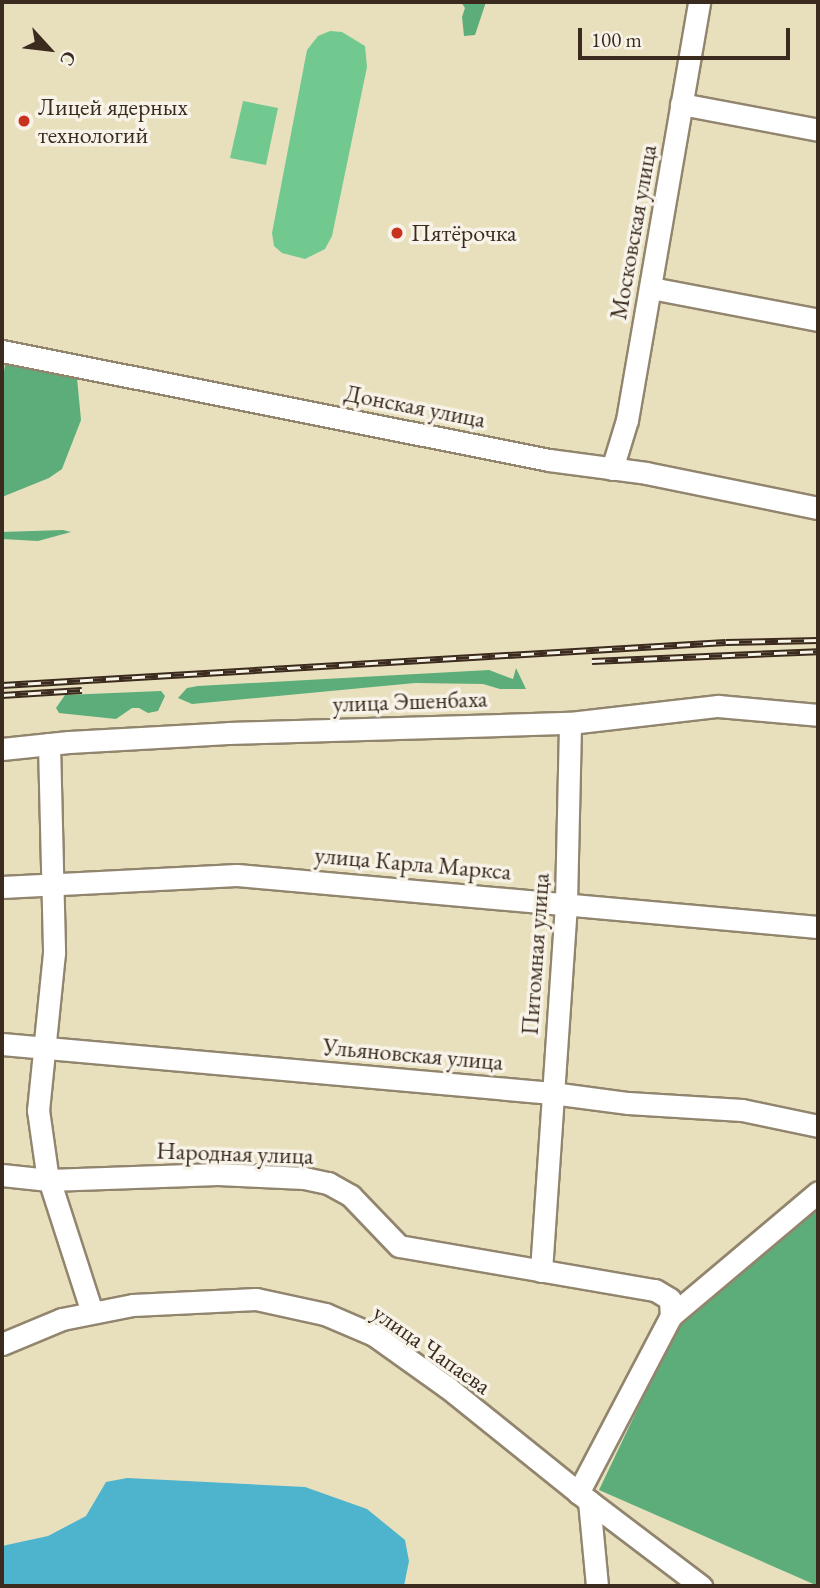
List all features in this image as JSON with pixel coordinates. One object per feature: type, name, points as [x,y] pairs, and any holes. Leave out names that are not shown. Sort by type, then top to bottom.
[{"type":"street","name":"Московская улица","points":[[612,469],[627,420],[699,2]]},
{"type":"street","points":[[681,104],[818,130]]},
{"type":"street","points":[[650,288],[818,320]]},
{"type":"street","name":"Донская улица","points":[[2,351],[550,460],[818,508]]},
{"type":"street","name":"улица Эшенбаха","points":[[2,749],[228,733],[570,723],[718,706],[818,715]]},
{"type":"street","name":"Питомная улица","points":[[541,1271],[566,902],[570,723]]},
{"type":"street","points":[[49,744],[54,953],[38,1110],[48,1180],[92,1312]]},
{"type":"street","name":"улица Карла Маркса","points":[[2,887],[52,882],[237,875],[566,902],[818,927]]},
{"type":"street","name":"Ульяновская улица","points":[[2,1044],[552,1093],[628,1103],[742,1110],[818,1126]]},
{"type":"street","name":"Народная улица","points":[[2,1175],[48,1180],[219,1174],[328,1183],[351,1196],[399,1246],[655,1290],[670,1299],[671,1316]]},
{"type":"street","points":[[597,1586],[583,1497],[671,1316],[818,1192]]},
{"type":"street","name":"улица Чапаева","points":[[2,1345],[62,1319],[92,1312],[197,1300],[256,1299],[325,1314],[374,1335],[447,1387],[583,1497],[701,1586]]},
{"type":"green space","points":[[461,2],[486,2],[475,35],[464,36],[462,17],[465,8]]},
{"type":"green space","points":[[330,31],[342,32],[365,46],[367,67],[332,236],[325,249],[305,259],[282,253],[274,246],[272,233],[307,50],[318,36]]},
{"type":"green space","points":[[243,101],[278,108],[266,165],[230,158]]},
{"type":"green space","points":[[6,360],[73,372],[77,378],[81,420],[62,469],[49,478],[2,497],[2,382]]},
{"type":"green space","points":[[2,532],[71,532],[38,541],[2,539]]},
{"type":"green space","points":[[516,668],[526,689],[500,689],[483,684],[415,683],[192,704],[178,698],[187,688],[198,686],[489,670],[513,679]]},
{"type":"green space","points":[[161,691],[165,696],[158,711],[148,713],[132,708],[116,719],[59,713],[56,708],[65,695]]},
{"type":"green space","points":[[818,1205],[818,1586],[599,1490],[678,1324]]},
{"type":"water","points":[[127,1478],[305,1487],[367,1509],[405,1540],[409,1561],[404,1586],[2,1586],[2,1546],[48,1536],[86,1516],[106,1482]]},
{"type":"railway","points":[[2,685],[726,642],[818,640]]},
{"type":"railway","points":[[592,661],[818,651]]},
{"type":"railway","points":[[2,695],[82,690]]},
{"type":"place","name":"Лицей ядерных технологий","points":[[24,121]]},
{"type":"place","name":"Пятёрочка","points":[[397,233]]}]
